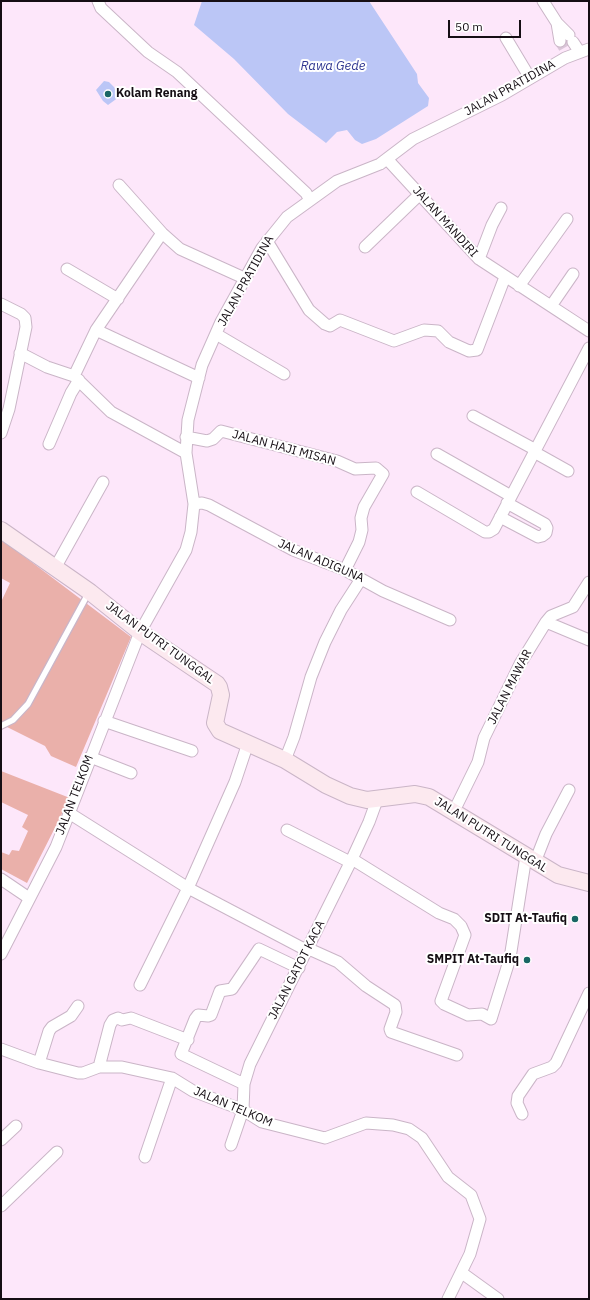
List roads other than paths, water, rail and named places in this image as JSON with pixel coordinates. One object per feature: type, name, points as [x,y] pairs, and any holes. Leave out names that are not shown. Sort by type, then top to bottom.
[{"type":"street","points":[[98,1],[101,8],[106,13],[148,52],[177,72],[300,188],[310,200]]},
{"type":"street","points":[[543,1],[572,46]]},
{"type":"street","points":[[506,38],[530,78]]},
{"type":"street","name":"JALAN PRATIDINA","points":[[140,632],[186,550],[191,532],[194,504],[186,453],[186,437],[188,420],[202,365],[244,278],[267,241],[287,218],[337,181],[380,164],[413,138],[479,107],[530,78],[572,46]]},
{"type":"street","name":"JALAN MANDIRI","points":[[387,159],[459,239],[479,258],[505,277],[589,331]]},
{"type":"street","points":[[118,185],[162,233],[189,254],[244,278]]},
{"type":"street","points":[[365,247],[420,194]]},
{"type":"street","points":[[479,258],[492,225],[501,208]]},
{"type":"street","points":[[519,286],[567,219]]},
{"type":"street","points":[[49,444],[96,330],[162,233]]},
{"type":"street","points":[[267,241],[310,310],[325,324],[330,326],[340,320],[394,340],[424,330],[438,331],[449,342],[469,351],[477,350],[505,277]]},
{"type":"street","points":[[67,269],[118,299]]},
{"type":"street","points":[[551,306],[574,274]]},
{"type":"street","points":[[1,304],[17,310],[25,318],[26,327],[5,408],[1,433]]},
{"type":"street","points":[[96,330],[199,378]]},
{"type":"street","points":[[216,334],[284,374]]},
{"type":"street","points":[[417,492],[485,532],[494,529],[589,348]]},
{"type":"street","points":[[20,353],[47,367],[77,378],[111,412],[186,453]]},
{"type":"street","points":[[473,416],[568,470]]},
{"type":"street","name":"JALAN HAJI MISAN","points":[[186,437],[207,440],[213,439],[221,431],[337,461],[355,469],[376,468],[383,474],[364,507],[361,518],[362,530],[359,542],[344,570]]},
{"type":"street","points":[[437,454],[545,524],[547,528],[546,533],[538,537],[500,517]]},
{"type":"street","points":[[55,568],[103,482]]},
{"type":"street","name":"JALAN ADIGUNA","points":[[194,504],[202,503],[209,505],[287,548],[344,570],[396,597],[450,620]]},
{"type":"street","name":"JALAN PUTRI TUNGGAL","points":[[1,530],[90,592],[140,632],[217,684],[220,687],[221,696],[215,720],[216,727],[220,731],[285,760],[337,791],[360,799],[376,800],[422,795],[454,811],[558,876],[589,883]]},
{"type":"street","points":[[285,760],[294,736],[302,704],[325,642],[341,610],[361,579]]},
{"type":"street","name":"JALAN MAWAR","points":[[454,811],[478,762],[484,738],[513,678],[546,622],[551,616],[573,607],[589,582]]},
{"type":"street","points":[[546,622],[589,640]]},
{"type":"street","name":"JALAN TELKOM","points":[[1,954],[56,847],[140,632]]},
{"type":"street","points":[[104,721],[192,751]]},
{"type":"street","points":[[140,985],[188,888],[236,782],[248,743]]},
{"type":"street","points":[[90,757],[131,773]]},
{"type":"street","points":[[287,830],[351,861],[439,913],[454,919],[461,926],[465,935],[441,1000],[444,1004],[468,1015],[482,1014],[491,1020],[510,958],[530,859],[546,834],[569,790]]},
{"type":"street","name":"JALAN GATOT KACA","points":[[231,1145],[244,1110],[244,1084],[250,1064],[308,950],[370,822],[376,800]]},
{"type":"street","points":[[69,813],[188,888],[308,950],[346,967],[366,986],[395,1005],[396,1012],[390,1029],[391,1032],[457,1055]]},
{"type":"street","points":[[1,880],[29,898]]},
{"type":"street","points":[[244,1084],[181,1054],[198,1015],[208,1016],[210,1014],[220,991],[232,989],[259,948],[299,968]]},
{"type":"street","points":[[522,1114],[517,1103],[518,1096],[533,1074],[554,1065],[589,993]]},
{"type":"street","points":[[39,1064],[49,1031],[52,1027],[71,1016],[78,1006]]},
{"type":"street","points":[[99,1067],[110,1025],[113,1020],[118,1018],[122,1020],[131,1018],[188,1040]]},
{"type":"street","name":"JALAN TELKOM","points":[[1,1049],[39,1064],[83,1073],[99,1067],[129,1067],[172,1078],[192,1091],[244,1110],[262,1122],[325,1138],[366,1123],[392,1125],[409,1129],[422,1138],[448,1177],[471,1195],[480,1219],[476,1238],[462,1273]]},
{"type":"street","points":[[145,1157],[172,1078]]},
{"type":"street","points":[[1,1140],[16,1126]]},
{"type":"street","points":[[1,1206],[57,1152]]},
{"type":"street","points":[[448,1299],[462,1273],[498,1299]]},
{"type":"lane","points":[[1,726],[13,720],[28,704],[90,592]]},
{"type":"water","name":"Rawa Gede","points":[[202,1],[369,1],[417,74],[418,83],[429,98],[428,106],[376,139],[362,144],[355,140],[347,130],[337,132],[326,143],[288,114],[234,59],[194,25]]},
{"type":"water","name":"Kolam Renang","points":[[104,81],[109,82],[114,87],[119,97],[108,105],[103,101],[96,90]]},
{"type":"tunnel","points":[[560,41],[564,48]]},
{"type":"place","name":"Kolam Renang","points":[[108,94]]},
{"type":"place","name":"SDIT At-Taufiq","points":[[575,919]]},
{"type":"place","name":"SMPIT At-Taufiq","points":[[527,960]]}]
